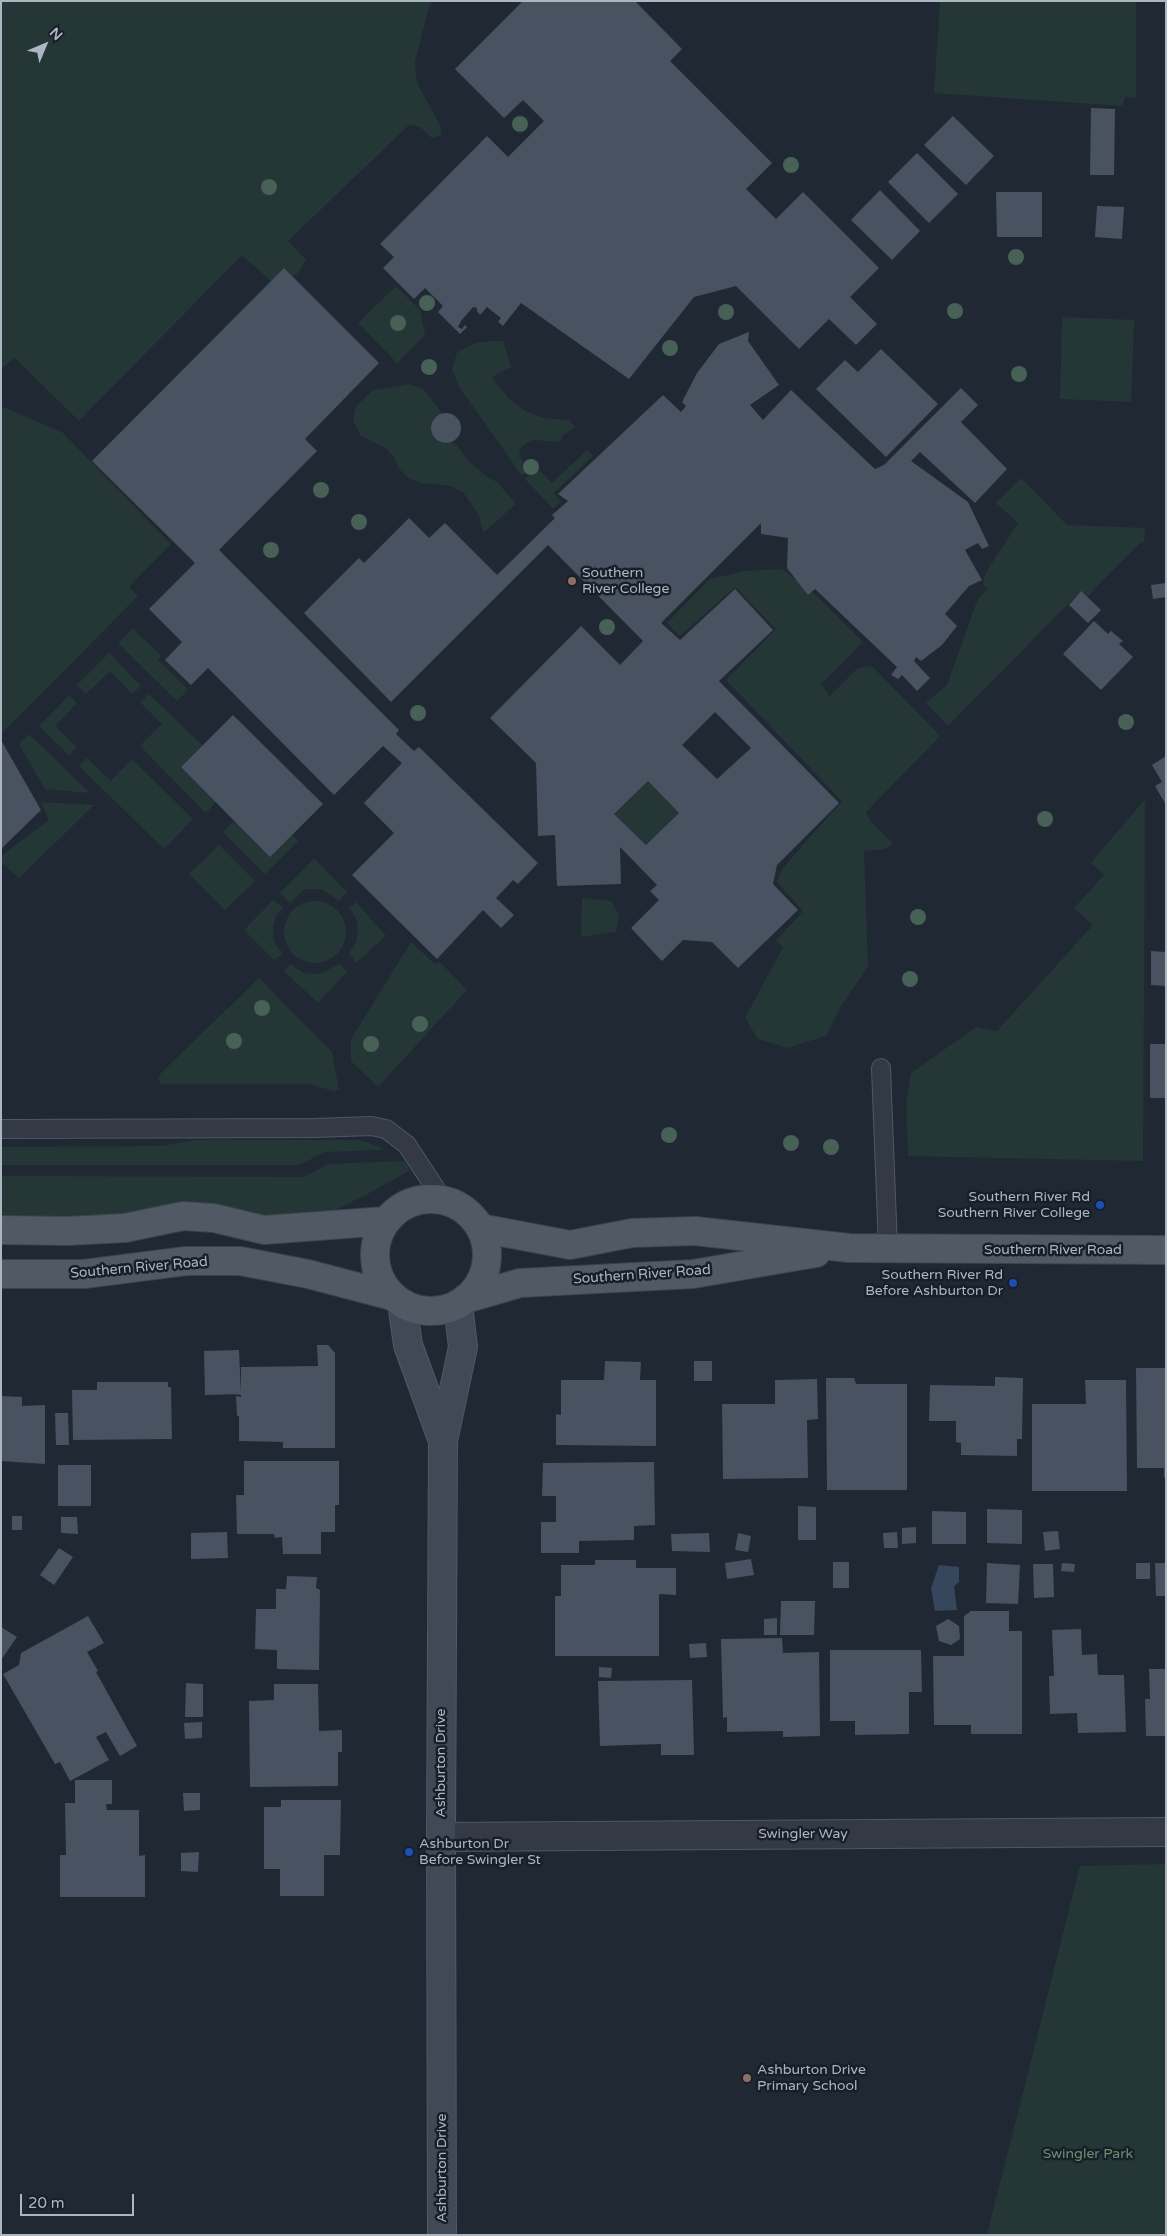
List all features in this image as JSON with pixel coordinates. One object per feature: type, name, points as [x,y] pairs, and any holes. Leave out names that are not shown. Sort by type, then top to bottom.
[{"type":"main road","points":[[428,1199],[443,1200],[458,1206],[480,1228],[485,1243],[487,1259],[484,1274],[476,1288],[462,1301],[444,1309],[430,1311],[416,1309],[397,1300],[382,1282],[376,1267],[375,1251],[378,1235],[386,1221],[398,1209],[412,1202],[428,1199]]},
{"type":"main road","points":[[1,1230],[67,1231],[125,1228],[183,1216],[214,1218],[264,1230],[386,1221]]},
{"type":"main road","name":"Southern River Road","points":[[480,1228],[570,1245],[632,1233],[695,1231],[850,1248],[1166,1250]]},
{"type":"main road","name":"Southern River Road","points":[[462,1301],[520,1283],[693,1274],[850,1248]]},
{"type":"main road","name":"Southern River Road","points":[[1,1274],[84,1274],[186,1261],[240,1261],[308,1274],[397,1300]]},
{"type":"main road","name":"Ashburton Drive","points":[[397,1300],[408,1345],[442,1441]]},
{"type":"main road","name":"Ashburton Drive","points":[[442,2235],[442,1441],[463,1347],[462,1301]]},
{"type":"street","name":"Swingler Way","points":[[441,1837],[1166,1832]]},
{"type":"lane","points":[[882,1068],[888,1248]]},
{"type":"lane","points":[[1,1128],[315,1128],[371,1126],[386,1130],[407,1144],[443,1200]]},
{"type":"green space","points":[[1,1],[432,1],[415,62],[417,83],[441,127],[441,135],[432,138],[420,127],[410,124],[288,241],[306,260],[297,274],[292,276],[284,268],[271,281],[242,255],[79,421],[15,358],[1,369]]},
{"type":"green space","points":[[940,1],[1136,1],[1136,98],[1125,97],[1122,106],[934,93]]},
{"type":"green space","points":[[396,286],[420,310],[425,335],[397,363],[358,323]]},
{"type":"green space","points":[[1062,317],[1134,320],[1131,402],[1060,399]]},
{"type":"green space","points":[[503,341],[511,367],[492,377],[508,398],[525,411],[543,418],[569,420],[575,427],[561,437],[561,442],[533,440],[522,446],[519,454],[527,470],[522,476],[460,388],[452,370],[457,352],[475,343]]},
{"type":"green space","points":[[410,384],[424,390],[442,413],[434,418],[431,423],[431,433],[434,437],[442,442],[452,442],[457,446],[471,463],[486,476],[497,482],[516,504],[483,533],[479,515],[463,492],[451,486],[422,483],[410,479],[399,469],[394,457],[386,448],[360,435],[353,420],[356,406],[373,390]]},
{"type":"green space","points":[[1,406],[62,432],[171,544],[129,587],[138,596],[2,733]]},
{"type":"green space","points":[[587,450],[593,456],[554,493],[561,502],[553,509],[525,479],[537,468],[552,483]]},
{"type":"green space","points":[[1021,478],[1067,525],[1145,528],[1144,542],[1139,544],[1087,597],[1080,592],[948,726],[926,703],[947,685],[977,601],[987,589],[983,584],[986,572],[1018,523],[996,503]]},
{"type":"green space","points":[[782,569],[816,595],[863,642],[821,684],[830,696],[858,668],[872,666],[940,736],[866,812],[871,822],[893,844],[885,849],[864,851],[868,967],[842,1004],[826,1036],[787,1048],[758,1039],[745,1018],[783,947],[776,941],[803,911],[777,882],[782,869],[842,801],[726,680],[776,629],[735,587],[680,636],[667,623],[710,579],[746,571]]},
{"type":"green space","points":[[133,629],[161,655],[158,660],[188,690],[177,701],[118,643]]},
{"type":"green space","points":[[109,653],[141,686],[132,694],[110,671],[86,694],[77,685]]},
{"type":"green space","points":[[149,694],[202,745],[181,767],[216,802],[206,813],[140,746],[162,724],[140,702]]},
{"type":"green space","points":[[69,695],[77,703],[55,726],[77,747],[69,755],[39,726]]},
{"type":"green space","points":[[29,734],[90,793],[45,789],[19,744]]},
{"type":"green space","points":[[87,758],[111,781],[132,759],[193,819],[164,849],[79,766]]},
{"type":"green space","points":[[648,781],[679,813],[646,845],[614,814]]},
{"type":"green space","points":[[1145,799],[1143,1161],[908,1156],[906,1102],[911,1073],[976,1027],[997,1031],[1093,925],[1074,908],[1104,875],[1091,863]]},
{"type":"green space","points":[[41,802],[94,805],[19,878],[1,862],[1,856],[49,820]]},
{"type":"green space","points":[[235,820],[270,856],[292,835],[298,841],[265,874],[223,832]]},
{"type":"green space","points":[[219,845],[255,881],[225,910],[189,874]]},
{"type":"green space","points":[[314,858],[347,892],[339,901],[322,889],[305,889],[290,903],[280,893]]},
{"type":"green space","points":[[582,898],[611,901],[619,915],[616,932],[581,937]]},
{"type":"green space","points":[[273,900],[283,908],[276,916],[273,928],[274,941],[282,954],[274,960],[244,930]]},
{"type":"green space","points":[[315,901],[327,903],[337,910],[344,920],[346,932],[344,944],[337,954],[327,961],[315,963],[303,961],[293,954],[286,944],[284,932],[286,920],[293,910],[303,903]]},
{"type":"green space","points":[[356,902],[386,936],[356,963],[349,953],[356,943],[358,931],[356,918],[349,908]]},
{"type":"green space","points":[[411,942],[435,964],[440,962],[467,990],[378,1087],[351,1061],[351,1039]]},
{"type":"green space","points":[[290,964],[304,973],[319,974],[340,964],[347,972],[318,1003],[284,971]]},
{"type":"green space","points":[[259,978],[332,1052],[339,1089],[334,1091],[309,1084],[161,1084],[158,1079],[161,1073]]},
{"type":"green space","points":[[196,1140],[360,1140],[383,1148],[381,1150],[325,1152],[299,1165],[1,1165],[1,1147],[162,1146]]},
{"type":"green space","points":[[403,1161],[407,1163],[409,1171],[375,1190],[329,1213],[298,1219],[254,1215],[1,1218],[1,1176],[304,1177],[328,1164]]},
{"type":"green space","name":"Swingler Park","points":[[1166,1864],[1166,2235],[987,2235],[1080,1866]]},
{"type":"water","points":[[939,1565],[959,1567],[959,1582],[954,1586],[957,1610],[935,1611],[931,1588]]},
{"type":"building","points":[[523,1],[635,1],[682,49],[670,61],[772,163],[746,189],[776,219],[803,192],[879,268],[850,297],[877,324],[856,345],[829,319],[799,349],[736,286],[694,297],[629,379],[521,303],[503,326],[498,322],[501,318],[487,307],[480,315],[477,308],[473,307],[458,327],[462,329],[465,325],[467,327],[460,334],[438,312],[443,306],[425,288],[414,299],[383,268],[394,257],[380,244],[487,136],[508,157],[544,121],[523,100],[504,118],[455,69]]},
{"type":"building","points":[[1091,108],[1115,109],[1114,175],[1090,175]]},
{"type":"building","points":[[953,116],[994,156],[966,185],[924,145]]},
{"type":"building","points":[[917,153],[958,194],[929,223],[888,182]]},
{"type":"building","points":[[880,190],[920,231],[892,260],[851,220]]},
{"type":"building","points":[[996,192],[1042,192],[1042,237],[997,237]]},
{"type":"building","points":[[1097,206],[1124,207],[1122,239],[1095,237]]},
{"type":"building","points":[[284,268],[379,363],[305,439],[317,451],[219,550],[399,730],[396,734],[414,751],[419,747],[538,863],[518,884],[513,880],[496,898],[514,915],[501,928],[483,910],[437,959],[352,875],[394,833],[364,803],[402,763],[383,746],[334,795],[208,668],[191,685],[165,660],[182,642],[149,609],[195,563],[92,461]]},
{"type":"building","points":[[749,332],[748,341],[779,385],[750,405],[763,420],[791,390],[875,469],[884,465],[961,388],[978,405],[961,422],[1007,469],[975,503],[920,452],[911,461],[968,502],[989,546],[982,549],[978,543],[965,550],[982,580],[969,586],[945,614],[957,626],[942,645],[921,661],[916,657],[914,661],[930,678],[917,691],[902,675],[898,679],[891,675],[897,667],[815,589],[808,595],[787,568],[788,538],[761,534],[761,523],[661,623],[680,640],[735,589],[773,630],[719,681],[839,803],[777,865],[773,884],[798,910],[738,968],[712,942],[683,940],[662,961],[657,956],[631,928],[659,900],[650,891],[657,885],[620,847],[621,884],[557,886],[555,835],[538,836],[536,763],[490,718],[581,626],[620,665],[643,641],[548,545],[391,702],[304,613],[359,558],[364,563],[409,518],[429,538],[445,523],[497,575],[555,518],[552,515],[568,501],[558,494],[663,395],[681,412],[686,406],[682,402],[697,373],[719,344]],"holes":[[[715,712],[751,748],[717,779],[682,745]],[[648,781],[679,813],[646,845],[614,814]]]},
{"type":"building","points":[[881,349],[938,404],[886,457],[816,389],[845,360],[858,372]]},
{"type":"building","points":[[446,413],[457,417],[461,428],[457,439],[446,443],[435,439],[431,428],[435,417]]},
{"type":"building","points":[[1166,583],[1166,597],[1153,599],[1151,585]]},
{"type":"building","points":[[1081,591],[1101,610],[1088,623],[1069,605]]},
{"type":"building","points":[[1094,621],[1108,634],[1111,631],[1123,641],[1119,644],[1133,657],[1101,690],[1063,654]]},
{"type":"building","points":[[233,715],[323,804],[270,857],[181,767]]},
{"type":"building","points":[[1,740],[41,810],[1,849]]},
{"type":"building","points":[[1166,756],[1166,805],[1155,786],[1162,782],[1152,765]]},
{"type":"building","points":[[1151,951],[1166,952],[1166,986],[1151,985]]},
{"type":"building","points":[[1150,1044],[1166,1044],[1166,1098],[1150,1098]]},
{"type":"building","points":[[317,1345],[328,1345],[335,1353],[335,1448],[283,1448],[283,1442],[239,1441],[239,1416],[237,1416],[236,1396],[241,1397],[241,1367],[318,1366]]},
{"type":"building","points":[[239,1350],[241,1394],[205,1395],[204,1351]]},
{"type":"building","points":[[605,1361],[641,1362],[640,1380],[656,1380],[656,1446],[556,1445],[556,1414],[561,1415],[561,1380],[604,1380]]},
{"type":"building","points":[[694,1361],[712,1361],[712,1381],[694,1381]]},
{"type":"building","points":[[1136,1368],[1166,1368],[1166,1478],[1164,1478],[1164,1468],[1137,1468]]},
{"type":"building","points":[[995,1377],[1023,1378],[1022,1439],[1017,1439],[1017,1456],[961,1455],[961,1443],[956,1442],[956,1421],[929,1421],[930,1385],[995,1386]]},
{"type":"building","points":[[826,1378],[854,1378],[856,1384],[907,1384],[907,1490],[827,1490]]},
{"type":"building","points":[[817,1379],[818,1419],[807,1420],[808,1478],[723,1479],[722,1404],[775,1404],[775,1380]]},
{"type":"building","points":[[1085,1380],[1126,1380],[1127,1491],[1032,1491],[1032,1404],[1086,1404]]},
{"type":"building","points":[[97,1382],[168,1382],[168,1387],[171,1387],[172,1439],[73,1440],[72,1390],[97,1390]]},
{"type":"building","points":[[1,1396],[22,1397],[22,1406],[45,1405],[45,1464],[1,1461]]},
{"type":"building","points":[[55,1413],[68,1413],[69,1445],[56,1445]]},
{"type":"building","points":[[244,1461],[339,1461],[339,1505],[335,1505],[335,1532],[321,1532],[321,1554],[283,1554],[282,1537],[275,1538],[274,1534],[237,1534],[236,1495],[244,1495]]},
{"type":"building","points":[[654,1462],[655,1525],[634,1526],[634,1540],[579,1541],[579,1553],[541,1553],[541,1522],[556,1522],[556,1496],[542,1496],[543,1463]]},
{"type":"building","points":[[58,1465],[91,1465],[91,1506],[58,1506]]},
{"type":"building","points":[[798,1506],[816,1507],[816,1540],[798,1540]]},
{"type":"building","points":[[987,1509],[1022,1510],[1022,1544],[987,1543]]},
{"type":"building","points":[[932,1511],[966,1512],[966,1544],[932,1544]]},
{"type":"building","points":[[12,1516],[22,1516],[22,1530],[12,1530]]},
{"type":"building","points":[[61,1517],[77,1517],[78,1534],[61,1533]]},
{"type":"building","points":[[916,1527],[916,1543],[902,1544],[902,1528]]},
{"type":"building","points":[[1058,1531],[1060,1549],[1045,1551],[1043,1532]]},
{"type":"building","points":[[227,1532],[228,1558],[191,1559],[191,1533]]},
{"type":"building","points":[[897,1532],[898,1548],[884,1548],[883,1533]]},
{"type":"building","points":[[709,1533],[710,1552],[672,1551],[671,1534]]},
{"type":"building","points":[[738,1533],[751,1536],[748,1552],[735,1550]]},
{"type":"building","points":[[59,1548],[73,1557],[54,1585],[40,1575]]},
{"type":"building","points":[[751,1559],[754,1575],[727,1579],[725,1563]]},
{"type":"building","points":[[595,1560],[636,1560],[636,1568],[676,1568],[676,1595],[659,1594],[659,1656],[555,1656],[555,1596],[561,1596],[561,1565],[595,1565]]},
{"type":"building","points":[[833,1562],[849,1562],[849,1588],[833,1588]]},
{"type":"building","points":[[987,1563],[1020,1565],[1018,1604],[986,1603]]},
{"type":"building","points":[[1062,1563],[1075,1564],[1074,1572],[1061,1571]]},
{"type":"building","points":[[1136,1563],[1150,1563],[1150,1579],[1136,1579]]},
{"type":"building","points":[[1155,1563],[1166,1563],[1166,1596],[1156,1596]]},
{"type":"building","points":[[1033,1564],[1053,1564],[1054,1597],[1034,1598]]},
{"type":"building","points":[[287,1576],[317,1577],[316,1588],[320,1590],[319,1670],[277,1669],[277,1650],[255,1649],[256,1609],[276,1609],[276,1589],[286,1589]]},
{"type":"building","points":[[781,1601],[815,1601],[814,1635],[780,1635]]},
{"type":"building","points":[[971,1611],[1009,1611],[1009,1631],[1022,1631],[1022,1734],[971,1734],[971,1725],[934,1725],[933,1656],[964,1656],[964,1616]]},
{"type":"building","points":[[88,1616],[104,1643],[87,1652],[137,1746],[120,1756],[106,1732],[96,1737],[109,1760],[70,1781],[60,1762],[55,1764],[3,1674],[19,1665],[21,1653]]},
{"type":"building","points":[[777,1618],[777,1635],[764,1635],[764,1619]]},
{"type":"building","points":[[948,1619],[959,1626],[960,1639],[951,1645],[939,1641],[936,1626]]},
{"type":"building","points":[[1,1627],[17,1637],[1,1660]]},
{"type":"building","points":[[1081,1629],[1082,1655],[1097,1654],[1098,1675],[1124,1675],[1126,1732],[1078,1733],[1077,1713],[1050,1714],[1049,1676],[1054,1676],[1052,1630]]},
{"type":"building","points":[[782,1638],[783,1653],[819,1652],[820,1736],[783,1737],[783,1731],[727,1732],[727,1717],[723,1718],[721,1639]]},
{"type":"building","points":[[706,1643],[707,1657],[690,1658],[689,1644]]},
{"type":"building","points":[[830,1650],[921,1650],[922,1692],[909,1692],[909,1734],[855,1735],[855,1721],[830,1721]]},
{"type":"building","points":[[599,1667],[612,1668],[611,1678],[599,1677]]},
{"type":"building","points":[[1149,1669],[1166,1669],[1166,1736],[1146,1736],[1145,1699],[1150,1699]]},
{"type":"building","points":[[692,1680],[694,1755],[661,1755],[661,1744],[600,1746],[598,1681]]},
{"type":"building","points":[[186,1683],[203,1684],[203,1717],[185,1717]]},
{"type":"building","points":[[274,1684],[318,1684],[319,1731],[342,1730],[342,1752],[338,1752],[338,1786],[250,1787],[249,1701],[274,1700]]},
{"type":"building","points":[[202,1722],[202,1738],[185,1739],[184,1723]]},
{"type":"building","points":[[75,1780],[112,1780],[112,1804],[106,1804],[107,1810],[139,1810],[139,1856],[145,1855],[145,1897],[60,1897],[60,1855],[66,1855],[65,1803],[75,1803]]},
{"type":"building","points":[[183,1793],[200,1793],[200,1810],[184,1811]]},
{"type":"building","points":[[281,1800],[341,1800],[340,1855],[324,1855],[324,1896],[280,1896],[280,1869],[264,1869],[264,1807],[281,1807]]},
{"type":"building","points":[[199,1852],[198,1872],[181,1871],[181,1853]]},
{"type":"place","name":"Southern River College","points":[[572,581]]},
{"type":"place","name":"Southern River Rd Southern River College","points":[[1100,1205]]},
{"type":"place","name":"Southern River Rd Before Ashburton Dr","points":[[1013,1283]]},
{"type":"place","name":"Ashburton Dr Before Swingler St","points":[[409,1852]]},
{"type":"place","name":"Ashburton Drive Primary School","points":[[747,2078]]}]
